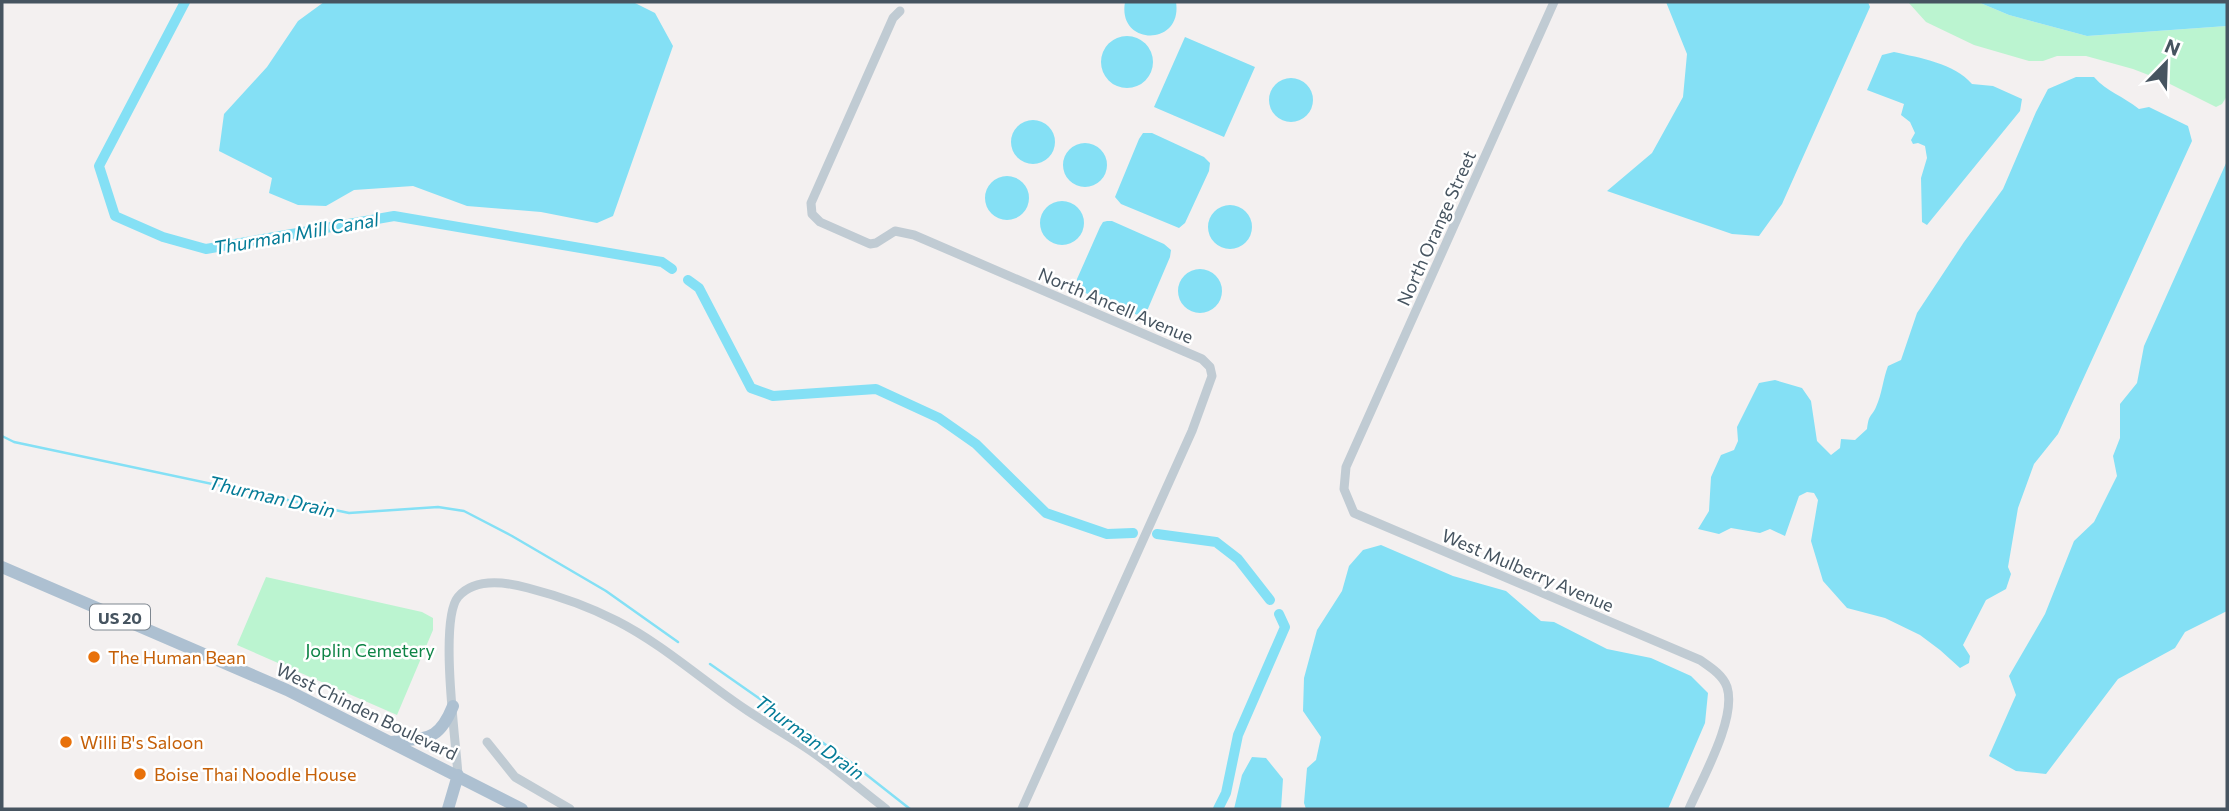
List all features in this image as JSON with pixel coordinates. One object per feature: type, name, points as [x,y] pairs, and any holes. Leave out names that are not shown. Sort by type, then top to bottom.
[{"type":"main road","name":"West Chinden Boulevard","points":[[2,568],[287,690],[522,809]]},
{"type":"main road","points":[[391,742],[429,736],[440,730],[453,706]]},
{"type":"main road","points":[[448,809],[458,775]]},
{"type":"street","name":"North Orange Street","points":[[1346,467],[1554,2]]},
{"type":"street","name":"North Ancell Avenue","points":[[900,11],[893,18],[811,203],[810,209],[815,219],[870,244],[895,231],[914,235],[1202,359],[1210,367],[1212,376],[1192,432],[1022,809]]},
{"type":"street","name":"West Mulberry Avenue","points":[[1346,467],[1344,489],[1354,513],[1700,660],[1717,673],[1726,685],[1730,703],[1728,720],[1689,809]]},
{"type":"street","points":[[458,775],[450,617],[457,597],[472,587],[485,583],[521,586],[579,603],[619,622],[812,752],[886,809]]},
{"type":"street","points":[[487,742],[515,777],[570,809]]},
{"type":"green space","points":[[1908,2],[1978,2],[2009,15],[2087,36],[2227,26],[2227,96],[2222,104],[2216,107],[2164,81],[2086,56],[2057,56],[2043,61],[2029,61],[1974,45],[1926,22]]},
{"type":"green space","name":"Joplin Cemetery","points":[[266,577],[422,612],[433,618],[433,630],[397,715],[237,645]]},
{"type":"water","points":[[324,2],[633,2],[655,13],[673,46],[613,216],[597,223],[541,212],[467,206],[413,186],[354,190],[326,206],[298,205],[269,193],[272,178],[219,151],[224,114],[267,67],[298,21]]},
{"type":"water","points":[[1125,2],[1176,2],[1175,17],[1170,27],[1161,33],[1139,33],[1131,27],[1125,16]]},
{"type":"water","points":[[1666,2],[1868,2],[1870,7],[1782,204],[1759,236],[1732,234],[1607,191],[1652,153],[1683,97],[1687,54]]},
{"type":"water","points":[[1978,2],[2227,2],[2227,26],[2087,36],[2009,15]]},
{"type":"water","points":[[1127,36],[1146,43],[1153,62],[1146,81],[1127,88],[1108,81],[1101,62],[1108,43]]},
{"type":"water","points":[[1185,37],[1255,67],[1224,137],[1154,107]]},
{"type":"water","points":[[1894,52],[1936,62],[1956,71],[1972,84],[1993,86],[2022,99],[2020,111],[1927,225],[1922,222],[1921,178],[1927,158],[1925,146],[1913,144],[1911,140],[1915,133],[1910,122],[1901,115],[1904,104],[1867,90],[1882,55]]},
{"type":"water","points":[[2076,77],[2094,77],[2139,109],[2149,107],[2188,126],[2192,141],[2058,434],[2034,464],[2018,508],[2008,567],[2011,574],[2006,589],[1986,600],[1963,645],[1970,656],[1969,663],[1960,668],[1920,635],[1885,618],[1847,608],[1823,581],[1811,541],[1818,500],[1814,493],[1807,492],[1799,496],[1785,536],[1770,529],[1760,533],[1731,528],[1719,534],[1698,529],[1709,511],[1711,477],[1721,455],[1734,450],[1738,441],[1737,427],[1759,383],[1775,380],[1802,388],[1811,401],[1817,441],[1831,455],[1840,448],[1841,439],[1855,440],[1867,429],[1888,366],[1901,360],[1917,313],[2003,189],[2048,89]]},
{"type":"water","points":[[1291,78],[1307,84],[1313,100],[1307,116],[1291,122],[1275,116],[1269,100],[1275,84]]},
{"type":"water","points":[[1033,120],[1048,127],[1055,142],[1048,157],[1033,164],[1018,157],[1011,142],[1018,127]]},
{"type":"water","points":[[1143,133],[1152,133],[1204,157],[1210,163],[1209,171],[1185,223],[1179,228],[1121,204],[1115,197]]},
{"type":"water","points":[[1085,143],[1101,149],[1107,165],[1101,181],[1085,187],[1069,181],[1063,165],[1069,149]]},
{"type":"water","points":[[2227,161],[2227,611],[2185,632],[2175,648],[2118,679],[2046,774],[2016,771],[1989,756],[2016,695],[2009,676],[2045,614],[2074,541],[2094,522],[2117,476],[2113,456],[2120,438],[2120,404],[2137,383],[2144,346]]},
{"type":"water","points":[[1007,176],[1023,182],[1029,198],[1023,214],[1007,220],[991,214],[985,198],[991,182]]},
{"type":"water","points":[[1062,201],[1077,208],[1084,223],[1077,238],[1062,245],[1047,238],[1040,223],[1047,208]]},
{"type":"water","points":[[1230,205],[1246,211],[1252,227],[1246,243],[1230,249],[1214,243],[1208,227],[1214,211]]},
{"type":"water","points":[[1107,221],[1164,244],[1171,250],[1147,311],[1140,316],[1083,292],[1077,286],[1077,279],[1100,227]]},
{"type":"water","points":[[1200,269],[1216,275],[1222,291],[1216,307],[1200,313],[1184,307],[1178,291],[1184,275]]},
{"type":"water","points":[[1381,545],[1453,576],[1506,591],[1541,621],[1554,622],[1607,649],[1651,658],[1691,676],[1708,693],[1705,723],[1668,809],[1306,809],[1304,803],[1307,768],[1316,760],[1321,737],[1303,711],[1304,678],[1317,630],[1342,591],[1349,566],[1363,550]]},
{"type":"water","points":[[1252,757],[1266,758],[1283,779],[1281,809],[1234,809],[1242,775]]},
{"type":"waterway","name":"Thurman Mill Canal","points":[[185,2],[99,166],[115,216],[163,237],[206,249],[394,216],[662,262],[672,269]]},
{"type":"waterway","name":"Thurman Mill Canal","points":[[688,280],[699,288],[751,388],[773,396],[876,389],[939,418],[976,444],[1046,513],[1107,534],[1133,533]]},
{"type":"waterway","name":"Thurman Drain","points":[[2,436],[14,442],[349,513],[438,507],[464,511],[606,591],[678,642]]},
{"type":"waterway","name":"Thurman Mill Canal","points":[[1157,534],[1216,542],[1238,559],[1270,600]]},
{"type":"waterway","name":"Thurman Mill Canal","points":[[1218,809],[1226,793],[1238,735],[1285,627],[1279,614]]},
{"type":"waterway","name":"Thurman Drain","points":[[710,664],[849,761],[910,809]]},
{"type":"place","name":"The Human Bean","points":[[94,657]]},
{"type":"place","name":"Willi B's Saloon","points":[[66,742]]},
{"type":"place","name":"Boise Thai Noodle House","points":[[140,774]]}]
